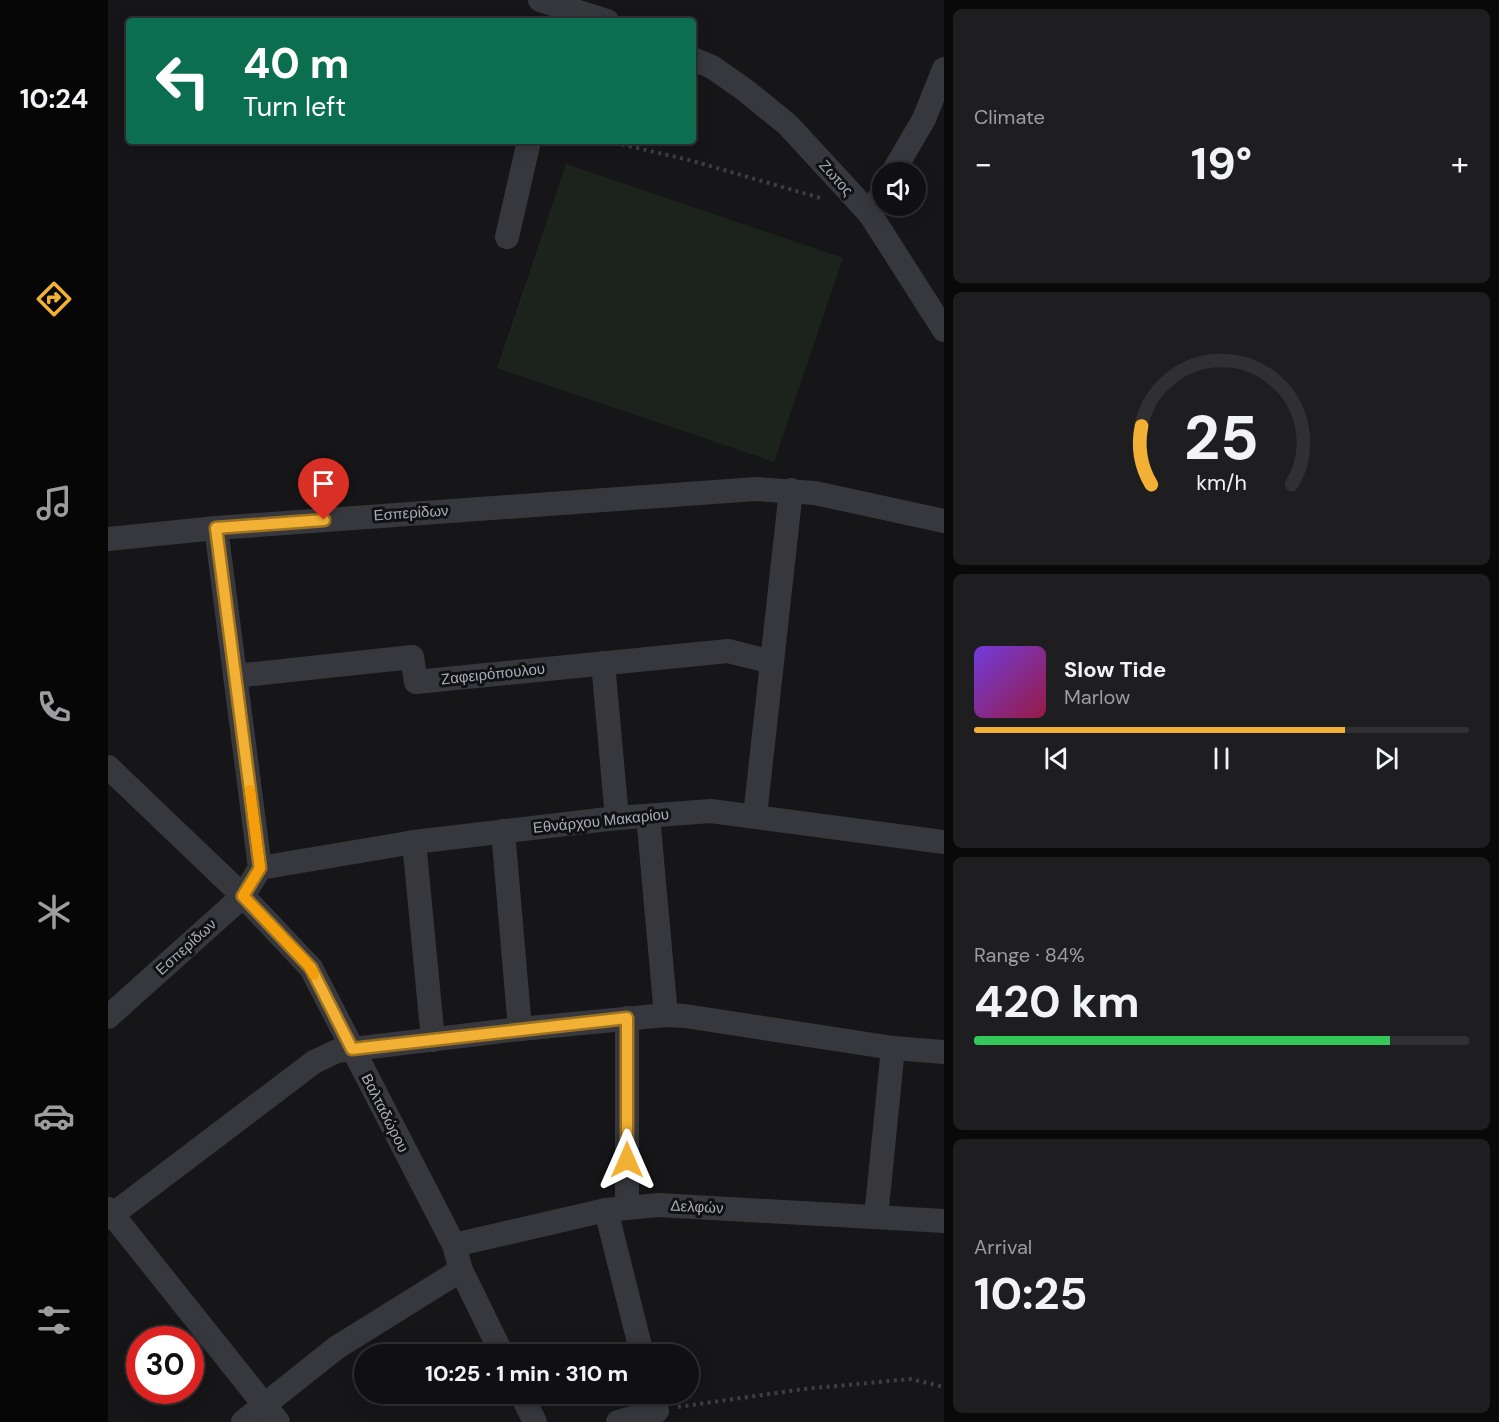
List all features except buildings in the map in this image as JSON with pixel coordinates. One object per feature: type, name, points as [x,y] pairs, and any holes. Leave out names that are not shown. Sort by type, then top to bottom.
[{"type":"street","points":[[535,0],[540,18]]},
{"type":"street","points":[[540,0],[597,18]]},
{"type":"street","name":"Ζωτος","points":[[696,60],[712,67],[737,84],[788,124],[870,214],[944,330]]},
{"type":"street","points":[[899,162],[924,119],[944,69]]},
{"type":"street","points":[[507,237],[528,144]]},
{"type":"street","points":[[870,214],[872,210]]},
{"type":"street","name":"Εσπερίδων","points":[[108,539],[216,528],[727,489],[791,490],[836,497],[944,521]]},
{"type":"street","points":[[755,816],[791,490]]},
{"type":"street","points":[[216,528],[260,868]]},
{"type":"street","name":"Ζαφειρόπουλου","points":[[235,676],[412,657],[416,682],[728,651],[772,662]]},
{"type":"street","points":[[603,663],[617,818]]},
{"type":"street","name":"Βαλταδώρου","points":[[108,767],[243,896],[311,968],[453,1245],[461,1270],[497,1344]]},
{"type":"street","name":"Εθνάρχου Μακαρίου","points":[[260,868],[414,842],[617,818],[711,812],[944,842]]},
{"type":"street","points":[[648,816],[666,1015]]},
{"type":"street","points":[[503,831],[520,1029]]},
{"type":"street","points":[[414,842],[433,1040]]},
{"type":"street","name":"Εσπερίδων","points":[[108,1017],[243,896],[260,868]]},
{"type":"street","points":[[271,1413],[110,1214],[314,1062],[337,1051],[520,1029],[666,1015],[893,1048],[944,1052]]},
{"type":"street","points":[[627,1018],[617,1208],[640,1344]]},
{"type":"street","points":[[876,1217],[893,1048]]},
{"type":"street","name":"Δελφών","points":[[453,1245],[617,1208],[658,1205],[944,1221]]},
{"type":"street","points":[[243,1422],[271,1413],[336,1348],[461,1270]]},
{"type":"street","points":[[526,1404],[535,1422]]},
{"type":"street","points":[[618,1422],[650,1404]]},
{"type":"path","points":[[620,144],[689,160],[832,201]]},
{"type":"path","points":[[699,1398],[911,1379],[944,1387]]},
{"type":"shaded area","points":[[566,164],[843,258],[774,462],[497,368]]},
{"type":"slow traffic","points":[[250,790],[260,868],[243,896],[306,962],[314,975]]},
{"type":"route","points":[[324,520],[216,528],[260,868],[243,896],[311,968],[352,1049],[627,1018],[627,1160]]}]
